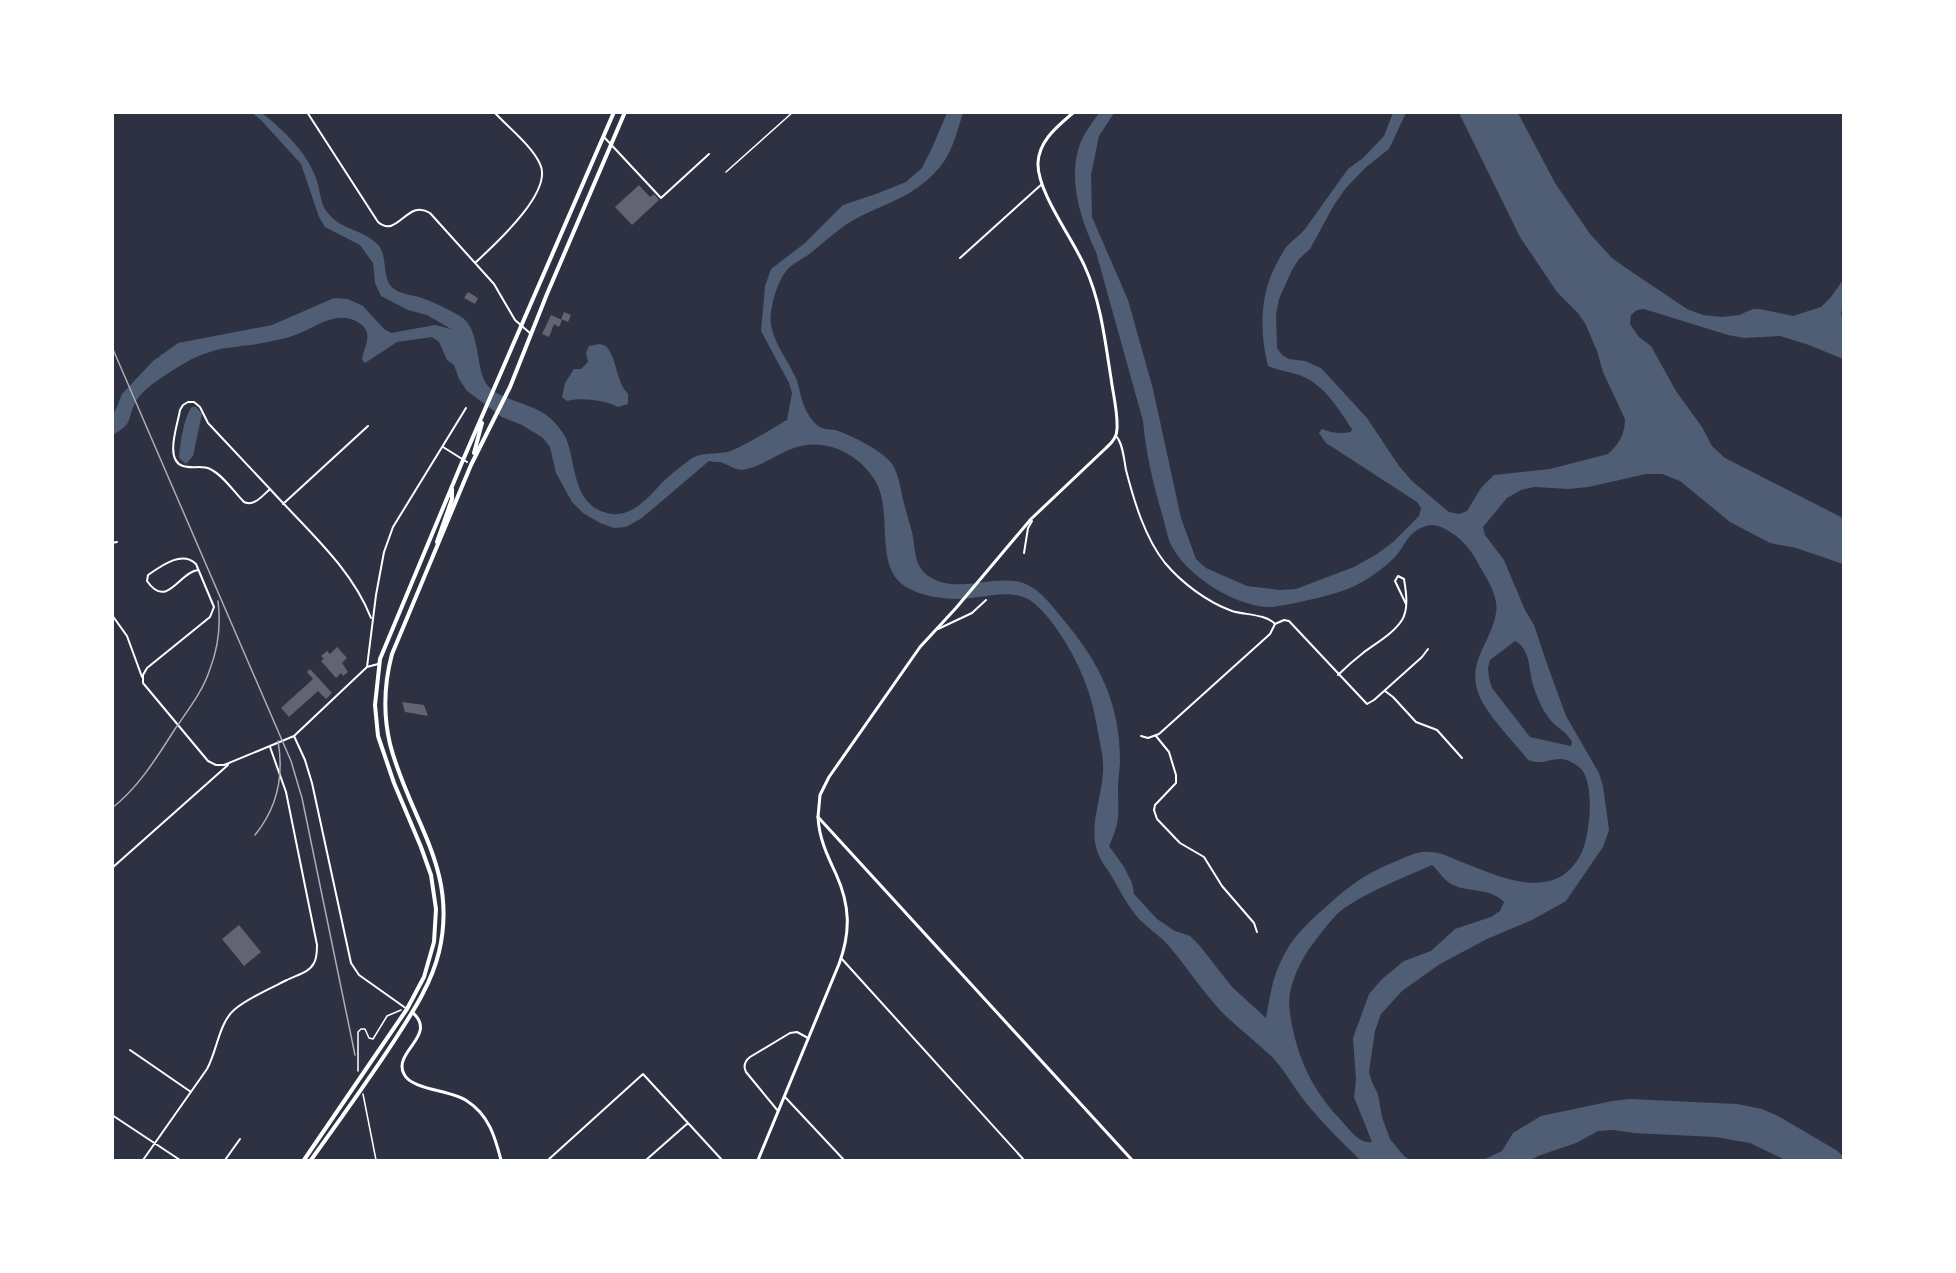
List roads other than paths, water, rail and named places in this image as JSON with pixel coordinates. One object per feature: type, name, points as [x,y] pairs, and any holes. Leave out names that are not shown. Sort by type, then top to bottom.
[{"type":"highway","points":[[311,1161],[412,1013],[436,963],[442,933],[441,880],[435,857],[397,765],[390,742],[385,712],[388,667],[395,643],[436,549],[482,417],[614,112]]},
{"type":"highway","points":[[304,1161],[407,1009],[424,977],[434,942],[436,909],[426,860],[394,783],[378,736],[375,705],[378,664],[452,486],[510,387],[625,112]]},
{"type":"highway","points":[[467,462],[471,460],[476,450],[482,417]]},
{"type":"highway","points":[[436,549],[437,539],[452,499],[452,486]]},
{"type":"main road","points":[[758,1161],[847,939],[848,910],[821,840],[818,817],[820,795],[829,777],[909,660],[1034,516],[1107,448],[1116,435],[1114,400],[1096,295],[1083,261],[1042,184],[1038,163],[1044,144],[1053,131],[1074,112]]},
{"type":"main road","points":[[818,817],[1132,1161]]},
{"type":"main road","points":[[407,1009],[418,1018],[421,1026],[403,1062],[404,1076],[412,1082],[455,1095],[473,1105],[490,1127],[501,1161]]},
{"type":"street","points":[[307,112],[381,224],[393,225],[414,210],[424,209],[433,216],[494,284],[515,320],[531,334]]},
{"type":"street","points":[[475,263],[515,224],[540,188],[543,177],[543,170],[537,157],[494,112]]},
{"type":"street","points":[[604,137],[661,198],[709,154]]},
{"type":"street","points":[[960,258],[1042,184]]},
{"type":"street","points":[[270,489],[252,503],[247,504],[212,470],[177,463],[172,450],[183,405],[191,402],[198,405],[208,423],[270,489],[342,568],[362,599],[372,624]]},
{"type":"street","points":[[367,667],[384,552],[393,527],[466,408]]},
{"type":"street","points":[[283,504],[368,426]]},
{"type":"street","points":[[1116,435],[1119,438],[1127,472],[1145,525],[1155,548],[1167,565],[1210,601],[1235,612],[1270,619],[1275,624]]},
{"type":"street","points":[[443,447],[467,462]]},
{"type":"street","points":[[1024,553],[1028,528],[1034,516]]},
{"type":"street","points":[[143,682],[143,675],[147,668],[210,617],[214,607],[196,564],[191,559],[184,558],[148,575],[147,580],[156,590],[168,591],[190,572],[198,570]]},
{"type":"street","points":[[1338,675],[1403,619],[1406,604],[1404,579],[1398,576],[1395,581],[1396,586],[1406,604]]},
{"type":"street","points":[[928,637],[946,624],[972,613],[986,600]]},
{"type":"street","points":[[112,615],[127,636],[143,682],[208,761],[216,765],[233,761]]},
{"type":"street","points":[[1275,624],[1284,620],[1289,621],[1367,704],[1385,691],[1428,649]]},
{"type":"street","points":[[1141,736],[1148,738],[1156,736],[1270,634],[1276,627],[1275,624]]},
{"type":"street","points":[[112,868],[233,761],[294,736],[367,667],[378,664]]},
{"type":"street","points":[[1385,691],[1416,722],[1437,730],[1462,758]]},
{"type":"street","points":[[294,736],[312,783],[351,963],[359,975],[407,1009]]},
{"type":"street","points":[[1156,736],[1168,752],[1176,775],[1176,783],[1155,805],[1157,819],[1180,843],[1204,857],[1221,886],[1254,923],[1257,932]]},
{"type":"street","points":[[143,1161],[209,1064],[224,1025],[234,1010],[286,980],[306,972],[314,964],[317,945],[286,792],[270,747]]},
{"type":"street","points":[[841,958],[1024,1161]]},
{"type":"street","points":[[778,1111],[746,1072],[746,1061],[790,1033],[797,1032],[808,1038]]},
{"type":"street","points":[[130,1050],[191,1092]]},
{"type":"street","points":[[548,1161],[643,1074],[722,1161]]},
{"type":"street","points":[[784,1096],[844,1161]]},
{"type":"street","points":[[112,1115],[180,1161]]},
{"type":"street","points":[[646,1161],[688,1123]]},
{"type":"street","points":[[225,1161],[240,1139]]},
{"type":"lane","points":[[726,172],[792,112]]},
{"type":"water","points":[[252,113],[262,113],[300,150],[312,168],[325,209],[333,218],[346,227],[367,236],[379,246],[383,255],[386,276],[393,288],[440,306],[467,322],[475,339],[481,370],[488,386],[502,396],[548,416],[566,438],[578,484],[589,504],[599,510],[620,514],[636,508],[669,476],[693,458],[733,450],[787,420],[792,393],[761,331],[765,286],[771,269],[805,243],[843,205],[906,182],[922,168],[947,113],[963,113],[954,142],[944,162],[930,177],[912,191],[847,224],[787,270],[779,284],[772,307],[771,321],[775,338],[796,378],[805,408],[814,423],[822,428],[842,432],[866,444],[881,453],[892,464],[899,479],[916,557],[925,573],[940,582],[951,584],[1009,580],[1026,584],[1054,607],[1075,634],[1097,667],[1116,720],[1120,761],[1118,817],[1109,846],[1124,867],[1132,883],[1134,894],[1157,919],[1175,931],[1190,936],[1232,987],[1266,1018],[1277,970],[1294,940],[1309,922],[1344,891],[1378,869],[1414,854],[1429,852],[1445,855],[1496,875],[1522,882],[1548,881],[1563,875],[1577,860],[1584,846],[1590,809],[1588,784],[1579,767],[1564,759],[1542,762],[1528,760],[1483,703],[1479,695],[1475,672],[1493,624],[1496,601],[1489,583],[1466,545],[1445,529],[1430,525],[1415,532],[1385,566],[1350,588],[1273,607],[1253,605],[1225,594],[1199,577],[1178,556],[1167,534],[1150,468],[1143,421],[1096,252],[1085,227],[1075,186],[1076,158],[1080,144],[1099,113],[1114,113],[1099,136],[1091,175],[1092,217],[1128,300],[1153,389],[1181,518],[1196,559],[1206,568],[1247,586],[1280,590],[1296,589],[1354,567],[1377,554],[1393,542],[1419,516],[1421,508],[1417,502],[1326,443],[1319,433],[1322,429],[1340,433],[1351,432],[1352,429],[1331,400],[1312,381],[1300,375],[1268,366],[1262,326],[1268,286],[1283,253],[1305,229],[1348,169],[1363,158],[1384,136],[1393,113],[1406,113],[1389,149],[1365,168],[1346,188],[1310,249],[1299,259],[1292,270],[1279,299],[1276,314],[1277,348],[1282,355],[1321,368],[1367,418],[1399,466],[1412,481],[1449,512],[1459,514],[1467,511],[1481,488],[1494,475],[1550,469],[1608,454],[1612,450],[1623,434],[1625,419],[1603,372],[1585,323],[1557,292],[1520,237],[1459,113],[1518,113],[1555,183],[1590,234],[1612,258],[1687,309],[1703,315],[1722,317],[1739,315],[1753,309],[1793,316],[1821,307],[1843,280],[1841,313],[1843,359],[1780,336],[1744,338],[1728,335],[1644,309],[1637,310],[1631,315],[1630,324],[1639,337],[1651,346],[1676,391],[1702,427],[1712,446],[1725,458],[1843,518],[1843,564],[1796,548],[1770,543],[1730,522],[1680,481],[1662,474],[1646,474],[1588,487],[1569,489],[1534,487],[1521,490],[1507,498],[1483,527],[1485,535],[1504,560],[1525,610],[1534,625],[1566,716],[1599,773],[1609,830],[1603,847],[1566,901],[1440,964],[1402,991],[1381,1014],[1375,1031],[1369,1072],[1378,1094],[1382,1117],[1390,1139],[1410,1160],[1360,1160],[1310,1107],[1274,1059],[1220,1010],[1168,945],[1139,919],[1102,862],[1094,837],[1103,766],[1095,716],[1082,675],[1069,648],[1053,624],[1035,604],[1018,595],[946,598],[925,595],[906,587],[896,578],[890,566],[886,552],[883,506],[874,479],[859,462],[841,450],[819,445],[797,447],[760,465],[743,470],[720,462],[709,461],[642,518],[626,527],[614,528],[583,513],[572,502],[556,473],[550,447],[543,438],[522,425],[502,417],[467,391],[454,365],[447,360],[439,342],[432,337],[397,342],[365,363],[362,360],[367,338],[366,330],[357,322],[344,318],[330,320],[286,338],[218,350],[191,360],[143,392],[135,403],[127,424],[113,435],[113,414],[122,394],[153,361],[178,343],[272,325],[334,298],[348,299],[363,306],[384,329],[391,333],[435,325],[451,329],[427,315],[408,310],[381,296],[375,283],[373,263],[360,245],[325,227],[319,217],[301,164]],"holes":[[[1515,641],[1527,656],[1532,682],[1546,715],[1570,739],[1571,746],[1530,737],[1492,688],[1488,668],[1490,660]],[[1432,865],[1453,885],[1486,892],[1504,902],[1500,911],[1491,917],[1455,929],[1431,951],[1404,961],[1382,979],[1369,994],[1353,1038],[1356,1080],[1354,1097],[1372,1142],[1362,1141],[1329,1107],[1314,1086],[1303,1063],[1290,1013],[1289,1001],[1292,985],[1297,970],[1309,950],[1331,920],[1342,910],[1377,889]]]},
{"type":"water","points":[[600,344],[606,346],[613,357],[621,383],[628,394],[628,404],[618,407],[593,400],[567,401],[562,397],[565,383],[574,369],[581,369],[588,362],[586,353],[589,346]]},
{"type":"water","points":[[192,407],[196,407],[202,414],[193,456],[186,464],[179,458],[181,439]]},
{"type":"water","points":[[1630,1099],[1737,1104],[1762,1109],[1836,1150],[1843,1156],[1843,1160],[1785,1160],[1750,1143],[1715,1137],[1613,1130],[1598,1131],[1576,1143],[1531,1160],[1483,1160],[1502,1151],[1513,1133],[1541,1116]]},
{"type":"railway","points":[[112,347],[291,761],[302,798],[355,1055]]},
{"type":"railway","points":[[112,808],[131,791],[147,771],[203,685],[217,644],[218,601]]},
{"type":"railway","points":[[255,835],[269,814],[277,791],[280,766],[278,741]]}]
